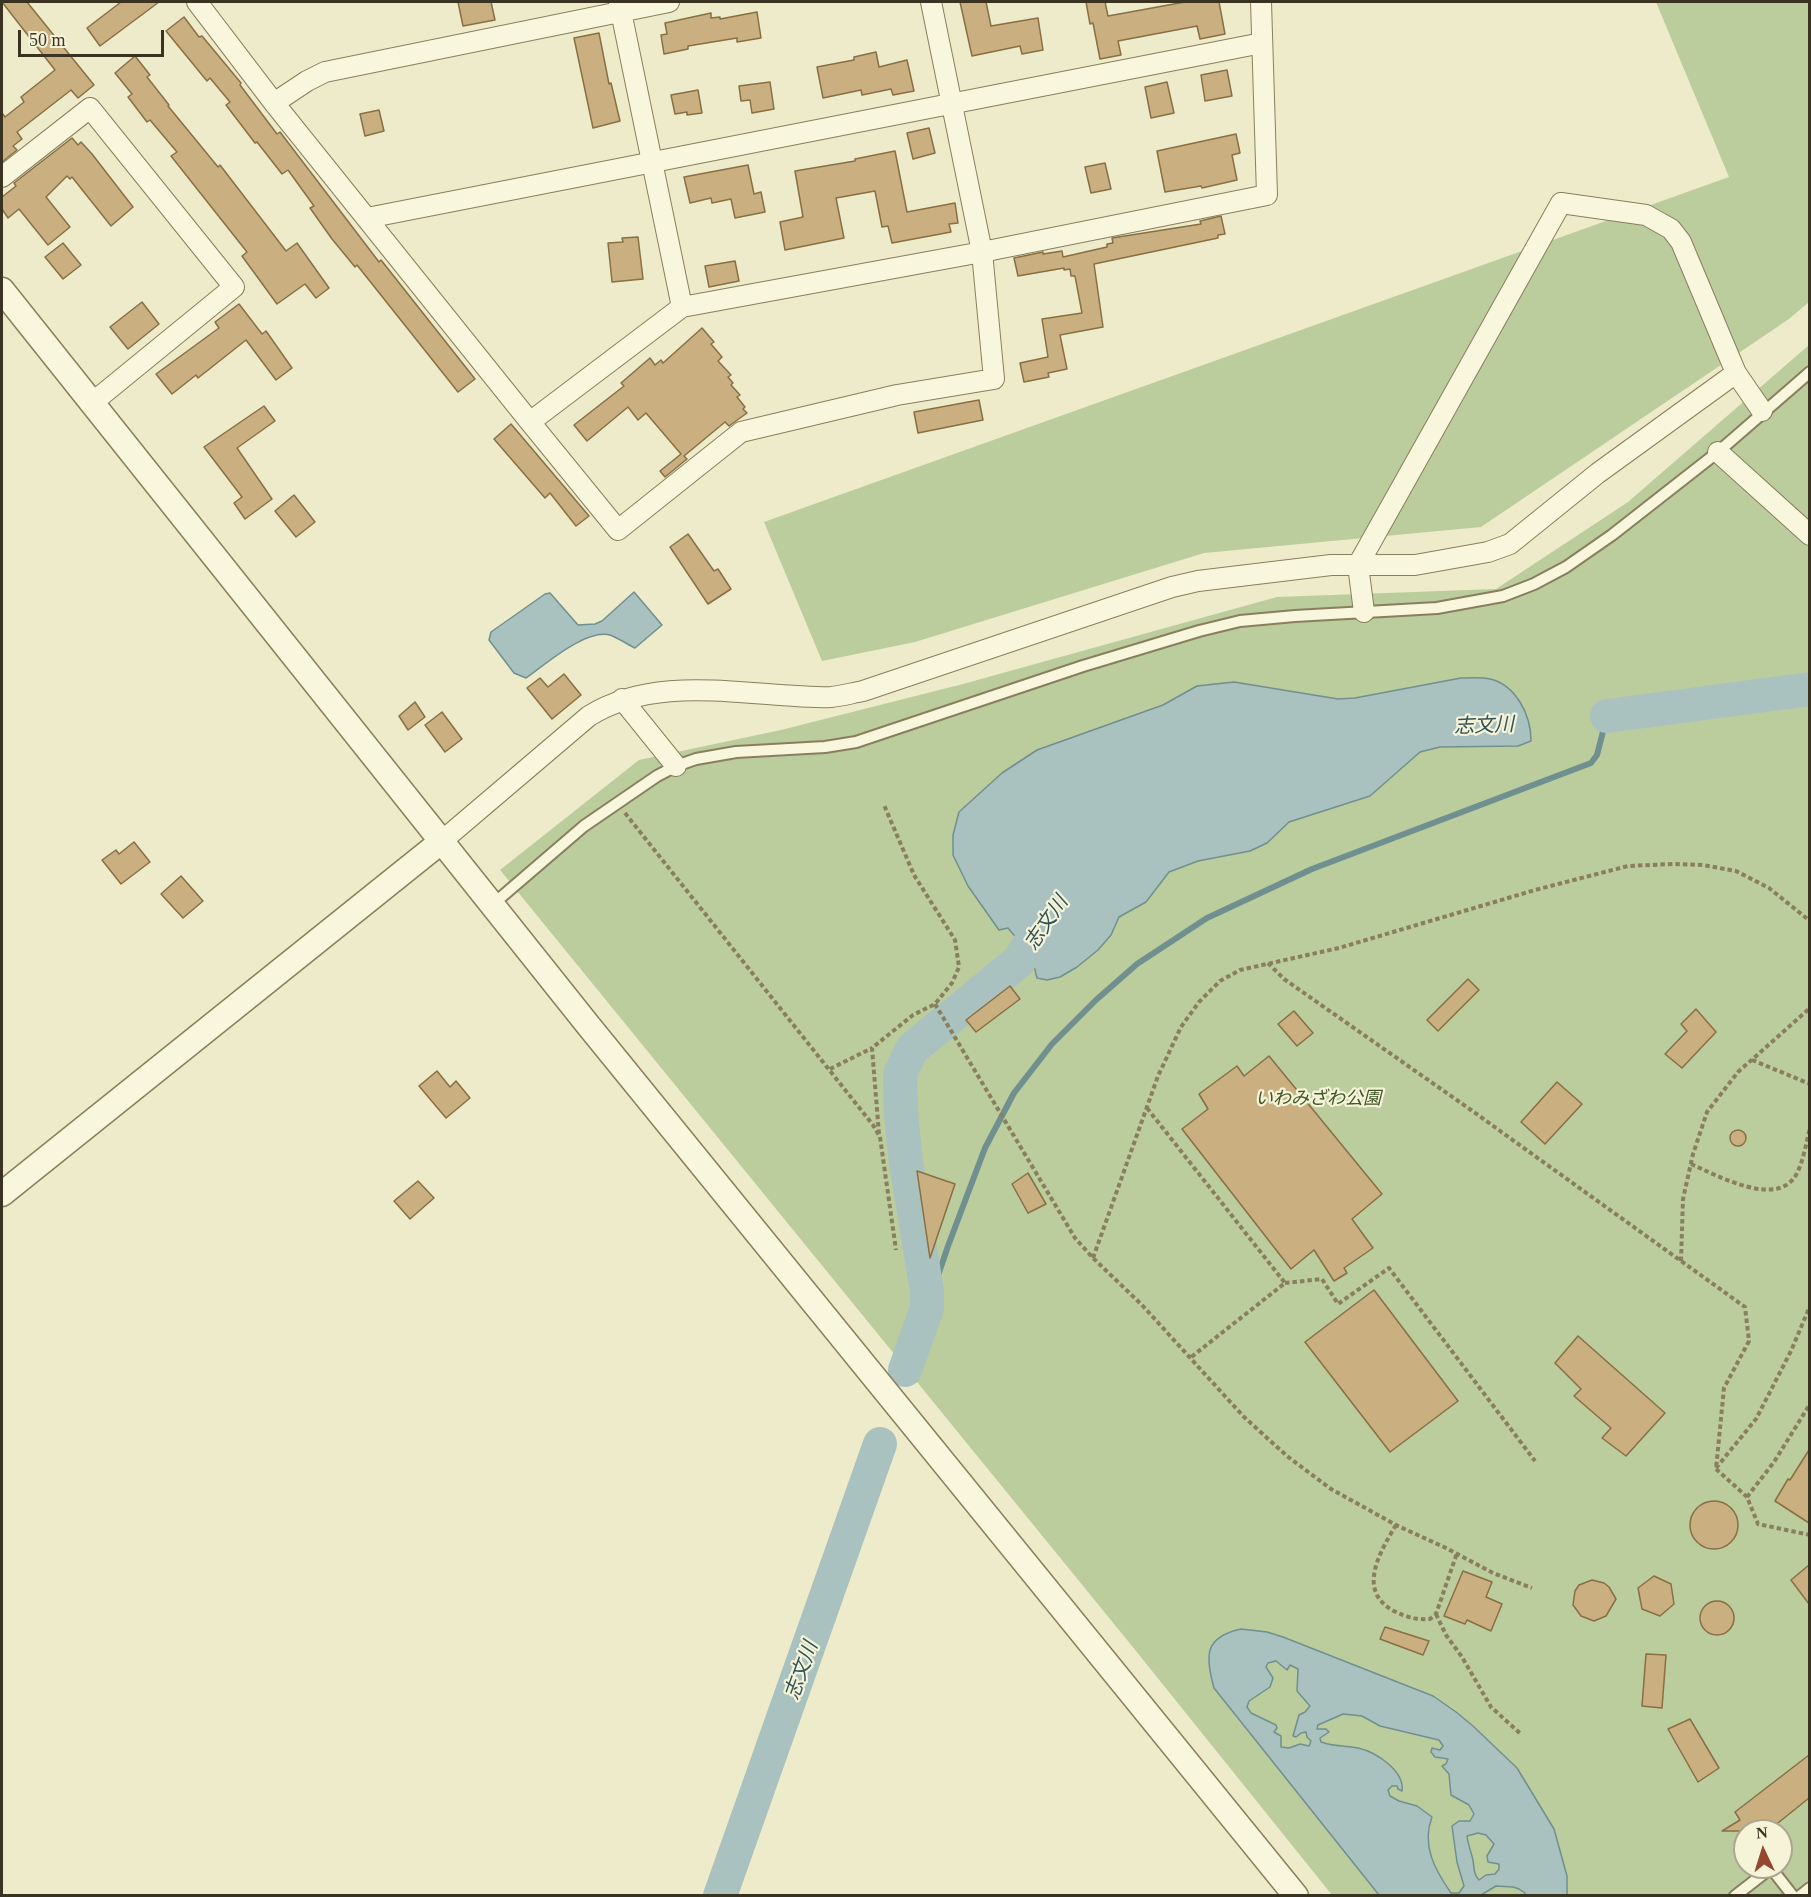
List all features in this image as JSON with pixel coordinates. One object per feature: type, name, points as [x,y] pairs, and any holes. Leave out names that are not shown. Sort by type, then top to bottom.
[{"type":"street","points":[[197,2],[274,103],[618,530],[741,432],[897,395],[994,380],[982,252],[931,2]]},
{"type":"street","points":[[274,103],[324,72],[620,7],[669,2]]},
{"type":"street","points":[[530,422],[682,307],[982,252],[1267,195],[1261,2]]},
{"type":"street","points":[[620,7],[682,307]]},
{"type":"street","points":[[367,218],[1262,43]]},
{"type":"street","points":[[2,177],[90,108],[234,287],[92,404]]},
{"type":"street","points":[[1364,612],[1358,565],[1561,203],[1646,215],[1671,229],[1681,242],[1736,374],[1762,411]]},
{"type":"street","points":[[2,290],[492,905],[1296,1896]]},
{"type":"street","points":[[2,1194],[442,841],[589,716],[604,706],[622,699],[667,690],[822,697],[863,691],[1172,587],[1198,581],[1331,565],[1414,565],[1488,552],[1510,543],[1598,473],[1736,374]]},
{"type":"street","points":[[1718,452],[1809,535]]},
{"type":"street","points":[[622,699],[676,766]]},
{"type":"lane","points":[[492,905],[584,826],[657,776],[696,759],[735,752],[825,747],[856,742],[1094,662],[1190,633],[1230,624],[1295,616],[1437,608],[1503,596],[1534,585],[1566,567],[1612,535],[1718,452],[1809,372]]},
{"type":"lane","points":[[1735,1896],[1771,1868],[1793,1896]]},
{"type":"lane","points":[[1800,1896],[1809,1888]]},
{"type":"path","points":[[617,803],[830,1070],[880,1137]]},
{"type":"path","points":[[830,1070],[872,1048],[913,1015],[935,1004],[952,983],[959,967],[956,939],[914,875],[884,805]]},
{"type":"path","points":[[1093,1258],[1158,1076],[1181,1027],[1199,1002],[1220,981],[1240,970],[1339,948],[1535,890],[1628,866],[1693,864],[1736,871],[1769,888],[1809,921]]},
{"type":"path","points":[[1268,963],[1284,979],[1745,1307],[1749,1341],[1724,1388],[1716,1468]]},
{"type":"path","points":[[935,1004],[1076,1238],[1093,1258],[1142,1305],[1244,1417],[1287,1456],[1331,1489],[1396,1525],[1457,1553],[1493,1573],[1532,1588]]},
{"type":"path","points":[[1681,1262],[1683,1199],[1707,1112],[1738,1072],[1809,1008]]},
{"type":"path","points":[[872,1048],[880,1137],[896,1250]]},
{"type":"path","points":[[1752,1060],[1809,1084]]},
{"type":"path","points":[[1146,1108],[1285,1283]]},
{"type":"path","points":[[1691,1164],[1744,1187],[1771,1190],[1786,1185],[1797,1175],[1809,1128]]},
{"type":"path","points":[[1190,1358],[1285,1283],[1322,1279],[1338,1304],[1389,1268],[1535,1461]]},
{"type":"path","points":[[1716,1468],[1756,1419],[1791,1351],[1809,1306]]},
{"type":"path","points":[[1747,1497],[1774,1462],[1809,1404]]},
{"type":"path","points":[[1716,1468],[1747,1497],[1758,1524],[1809,1535]]},
{"type":"path","points":[[1396,1525],[1376,1560],[1374,1591],[1382,1604],[1409,1618],[1430,1619],[1436,1614],[1457,1553]]},
{"type":"path","points":[[1436,1614],[1446,1635],[1462,1657],[1491,1707],[1522,1735]]},
{"type":"green space","points":[[1656,2],[1809,2],[1809,302],[1789,319],[1481,527],[1204,553],[915,642],[822,661],[764,522],[1729,177]]},
{"type":"green space","name":"いわみざわ公園","points":[[1809,345],[1809,1895],[1332,1895],[500,870],[639,760],[781,730],[963,684],[1277,597],[1496,589],[1628,502]]},
{"type":"water","points":[[634,592],[662,625],[635,648],[610,635],[589,637],[566,649],[526,678],[514,673],[489,640],[491,632],[545,594],[550,593],[578,625],[595,624],[602,621]]},
{"type":"water","points":[[1461,678],[1490,679],[1499,682],[1514,694],[1525,712],[1531,741],[1518,746],[1440,747],[1420,752],[1370,796],[1289,822],[1267,843],[1250,851],[1198,861],[1169,872],[1146,902],[1119,917],[1111,935],[1098,950],[1060,977],[1047,980],[1037,978],[1034,966],[1024,971],[1014,947],[1018,940],[1008,928],[999,930],[968,886],[953,855],[953,835],[959,812],[1002,773],[1037,750],[1163,705],[1197,686],[1234,682],[1338,699],[1355,698]]},
{"type":"water","points":[[1241,1629],[1267,1632],[1283,1637],[1433,1696],[1456,1712],[1517,1768],[1554,1829],[1567,1876],[1567,1895],[1524,1895],[1525,1893],[1513,1887],[1496,1886],[1481,1895],[1379,1895],[1214,1688],[1209,1666],[1210,1649],[1220,1637]],"holes":[[[1276,1661],[1287,1670],[1290,1665],[1298,1669],[1297,1691],[1310,1706],[1299,1715],[1293,1736],[1296,1737],[1306,1732],[1311,1741],[1309,1746],[1300,1744],[1289,1748],[1281,1747],[1281,1736],[1274,1732],[1276,1725],[1251,1713],[1247,1707],[1249,1701],[1270,1687],[1273,1678],[1266,1667],[1268,1663]],[[1343,1714],[1362,1716],[1380,1726],[1439,1740],[1443,1746],[1440,1750],[1432,1748],[1431,1752],[1435,1757],[1448,1759],[1442,1766],[1449,1774],[1451,1795],[1469,1805],[1474,1814],[1470,1821],[1459,1821],[1452,1826],[1457,1862],[1464,1886],[1459,1893],[1451,1893],[1431,1857],[1428,1837],[1432,1817],[1417,1806],[1390,1796],[1388,1790],[1392,1786],[1397,1786],[1402,1791],[1399,1776],[1394,1770],[1381,1758],[1365,1750],[1321,1742],[1320,1738],[1329,1732],[1326,1729],[1317,1729],[1318,1725]],[[1478,1833],[1486,1835],[1494,1844],[1487,1856],[1488,1862],[1499,1864],[1499,1869],[1495,1874],[1486,1875],[1479,1880],[1474,1872],[1467,1836]]]},
{"type":"building","points":[[2,2],[27,2],[94,85],[78,98],[71,90],[17,132],[22,139],[13,146],[17,150],[2,162],[2,113],[5,117],[24,102],[21,97],[55,70]]},
{"type":"building","points":[[121,2],[159,2],[100,46],[87,28]]},
{"type":"building","points":[[458,2],[491,2],[495,20],[463,26]]},
{"type":"building","points":[[960,2],[986,2],[991,26],[1038,18],[1043,50],[1022,54],[1020,46],[972,56]]},
{"type":"building","points":[[1086,2],[1105,2],[1108,16],[1185,2],[1219,2],[1225,34],[1200,39],[1197,26],[1118,41],[1121,55],[1100,59]]},
{"type":"building","points":[[757,12],[761,38],[737,42],[737,38],[688,46],[688,49],[664,54],[661,35],[667,34],[665,23],[711,13],[711,18],[720,17],[720,19]]},
{"type":"building","points":[[184,17],[241,83],[240,85],[277,134],[280,132],[379,262],[381,260],[475,379],[458,392],[357,265],[355,267],[332,239],[310,208],[314,206],[288,170],[282,174],[226,105],[230,102],[210,78],[207,81],[166,31]]},
{"type":"building","points":[[599,33],[609,84],[611,83],[620,121],[593,128],[574,38]]},
{"type":"building","points":[[876,52],[879,67],[907,60],[914,91],[893,95],[891,89],[862,95],[861,90],[823,98],[817,67],[854,60],[854,57]]},
{"type":"building","points":[[135,56],[150,75],[147,77],[168,106],[218,167],[220,165],[286,251],[297,243],[329,288],[316,298],[305,284],[277,304],[242,256],[247,252],[171,156],[177,152],[150,120],[147,122],[128,97],[132,94],[115,73]]},
{"type":"building","points":[[1227,70],[1232,96],[1205,101],[1201,75]]},
{"type":"building","points":[[770,82],[774,109],[752,113],[750,100],[741,101],[739,86]]},
{"type":"building","points":[[1167,82],[1174,113],[1151,118],[1145,87]]},
{"type":"building","points":[[698,90],[702,113],[675,114],[671,95]]},
{"type":"building","points":[[379,110],[384,131],[365,136],[360,114]]},
{"type":"building","points":[[929,128],[935,153],[913,159],[907,133]]},
{"type":"building","points":[[1236,134],[1240,153],[1232,155],[1237,180],[1202,188],[1201,186],[1165,192],[1157,151]]},
{"type":"building","points":[[72,138],[78,145],[81,142],[92,154],[133,207],[111,226],[72,177],[70,179],[67,176],[46,197],[70,227],[48,245],[19,209],[8,218],[2,209],[2,197],[16,186],[14,183]]},
{"type":"building","points":[[895,151],[907,212],[955,203],[958,223],[949,224],[951,232],[892,243],[888,226],[882,227],[875,191],[836,198],[844,238],[785,250],[780,222],[803,217],[795,171],[855,161],[855,159]]},
{"type":"building","points":[[1105,163],[1111,189],[1091,193],[1085,167]]},
{"type":"building","points":[[748,165],[754,194],[761,192],[765,212],[735,218],[731,199],[712,203],[711,198],[690,203],[684,177]]},
{"type":"building","points":[[1221,216],[1225,234],[1218,235],[1218,238],[1094,264],[1103,327],[1060,335],[1067,369],[1048,373],[1049,377],[1024,382],[1020,363],[1048,357],[1042,319],[1082,313],[1075,276],[1071,276],[1070,269],[1018,276],[1014,258],[1062,251],[1063,257],[1107,247],[1107,244],[1113,243],[1112,238],[1201,224],[1200,221]]},
{"type":"building","points":[[638,237],[643,279],[612,282],[608,243],[623,242],[622,238]]},
{"type":"building","points":[[63,243],[81,265],[63,279],[45,257]]},
{"type":"building","points":[[735,261],[739,281],[709,287],[705,266]]},
{"type":"building","points":[[142,302],[159,324],[128,349],[110,327]]},
{"type":"building","points":[[239,304],[262,334],[266,331],[292,368],[276,380],[246,340],[198,378],[196,375],[172,394],[156,374],[219,328],[215,322]]},
{"type":"building","points":[[702,328],[714,342],[711,344],[722,357],[718,361],[731,375],[728,377],[733,383],[731,385],[740,395],[737,397],[747,413],[729,426],[725,422],[684,456],[687,459],[665,477],[660,471],[681,454],[646,413],[638,420],[628,407],[587,441],[574,425],[624,386],[621,383],[650,358],[655,365],[661,360],[663,363]]},
{"type":"building","points":[[979,400],[983,420],[918,433],[914,412]]},
{"type":"building","points":[[264,406],[275,421],[237,448],[272,499],[245,519],[234,503],[242,497],[204,447]]},
{"type":"building","points":[[511,424],[589,516],[576,526],[550,493],[545,498],[494,439]]},
{"type":"building","points":[[294,495],[315,522],[296,537],[275,511]]},
{"type":"building","points":[[688,534],[714,571],[718,569],[731,589],[708,604],[670,547]]},
{"type":"building","points":[[564,674],[581,695],[552,719],[527,688],[540,678],[548,687]]},
{"type":"building","points":[[415,702],[425,717],[408,730],[399,716]]},
{"type":"building","points":[[442,712],[462,739],[445,752],[425,725]]},
{"type":"building","points":[[134,842],[150,862],[121,884],[102,860],[116,850],[119,854]]},
{"type":"building","points":[[181,876],[203,901],[183,918],[161,894]]},
{"type":"building","points":[[1468,979],[1479,990],[1438,1031],[1427,1020]]},
{"type":"building","points":[[1010,986],[1020,999],[976,1032],[966,1020]]},
{"type":"building","points":[[1696,1009],[1716,1032],[1682,1068],[1665,1054],[1687,1031],[1681,1024]]},
{"type":"building","points":[[1294,1011],[1313,1033],[1297,1046],[1278,1024]]},
{"type":"building","points":[[1269,1056],[1382,1194],[1352,1219],[1373,1248],[1344,1268],[1347,1273],[1334,1281],[1314,1250],[1291,1269],[1182,1129],[1208,1109],[1199,1094],[1237,1066],[1244,1076]]},
{"type":"building","points":[[437,1071],[450,1087],[456,1081],[470,1098],[446,1118],[419,1086]]},
{"type":"building","points":[[1557,1082],[1582,1104],[1545,1144],[1521,1122]]},
{"type":"building","points":[[1735,1130],[1741,1130],[1746,1138],[1744,1144],[1735,1146],[1730,1141],[1730,1135]]},
{"type":"building","points":[[917,1171],[955,1184],[930,1258]]},
{"type":"building","points":[[1028,1173],[1046,1204],[1028,1213],[1012,1184]]},
{"type":"building","points":[[418,1181],[434,1198],[410,1219],[394,1201]]},
{"type":"building","points":[[1374,1290],[1458,1401],[1390,1452],[1305,1342]]},
{"type":"building","points":[[1578,1336],[1665,1413],[1626,1456],[1602,1438],[1611,1428],[1574,1396],[1581,1389],[1555,1363]]},
{"type":"building","points":[[1809,1450],[1809,1523],[1775,1501]]},
{"type":"building","points":[[1709,1501],[1719,1501],[1731,1508],[1738,1520],[1738,1530],[1731,1542],[1719,1549],[1709,1549],[1694,1538],[1690,1530],[1690,1520],[1701,1505]]},
{"type":"building","points":[[1809,1565],[1809,1604],[1791,1580]]},
{"type":"building","points":[[1463,1571],[1492,1582],[1486,1597],[1502,1604],[1491,1631],[1467,1620],[1465,1624],[1444,1616]]},
{"type":"building","points":[[1654,1576],[1671,1584],[1674,1604],[1660,1616],[1642,1609],[1638,1588]]},
{"type":"building","points":[[1592,1580],[1604,1583],[1616,1599],[1606,1616],[1594,1621],[1581,1616],[1573,1605],[1575,1591],[1579,1585]]},
{"type":"building","points":[[1717,1601],[1729,1606],[1734,1618],[1729,1630],[1717,1635],[1705,1630],[1700,1618],[1705,1606]]},
{"type":"building","points":[[1385,1627],[1429,1641],[1423,1655],[1380,1639]]},
{"type":"building","points":[[1646,1654],[1666,1655],[1662,1708],[1642,1706]]},
{"type":"building","points":[[1690,1719],[1719,1768],[1698,1782],[1668,1729]]},
{"type":"building","points":[[1809,1755],[1809,1798],[1783,1819],[1739,1819],[1735,1812]]},
{"type":"building","points":[[1733,1824],[1733,1831],[1722,1831]]},
{"type":"waterway","name":"志文川","points":[[1607,716],[1810,689]]},
{"type":"waterway","points":[[927,1308],[985,1148],[1014,1093],[1052,1044],[1096,1000],[1137,964],[1207,918],[1312,869],[1591,763],[1597,755],[1607,716]]},
{"type":"waterway","name":"志文川","points":[[905,1370],[927,1308],[927,1291],[906,1163],[900,1074],[912,1049],[1019,961],[1043,921]]},
{"type":"waterway","name":"志文川","points":[[720,1896],[880,1444]]}]
